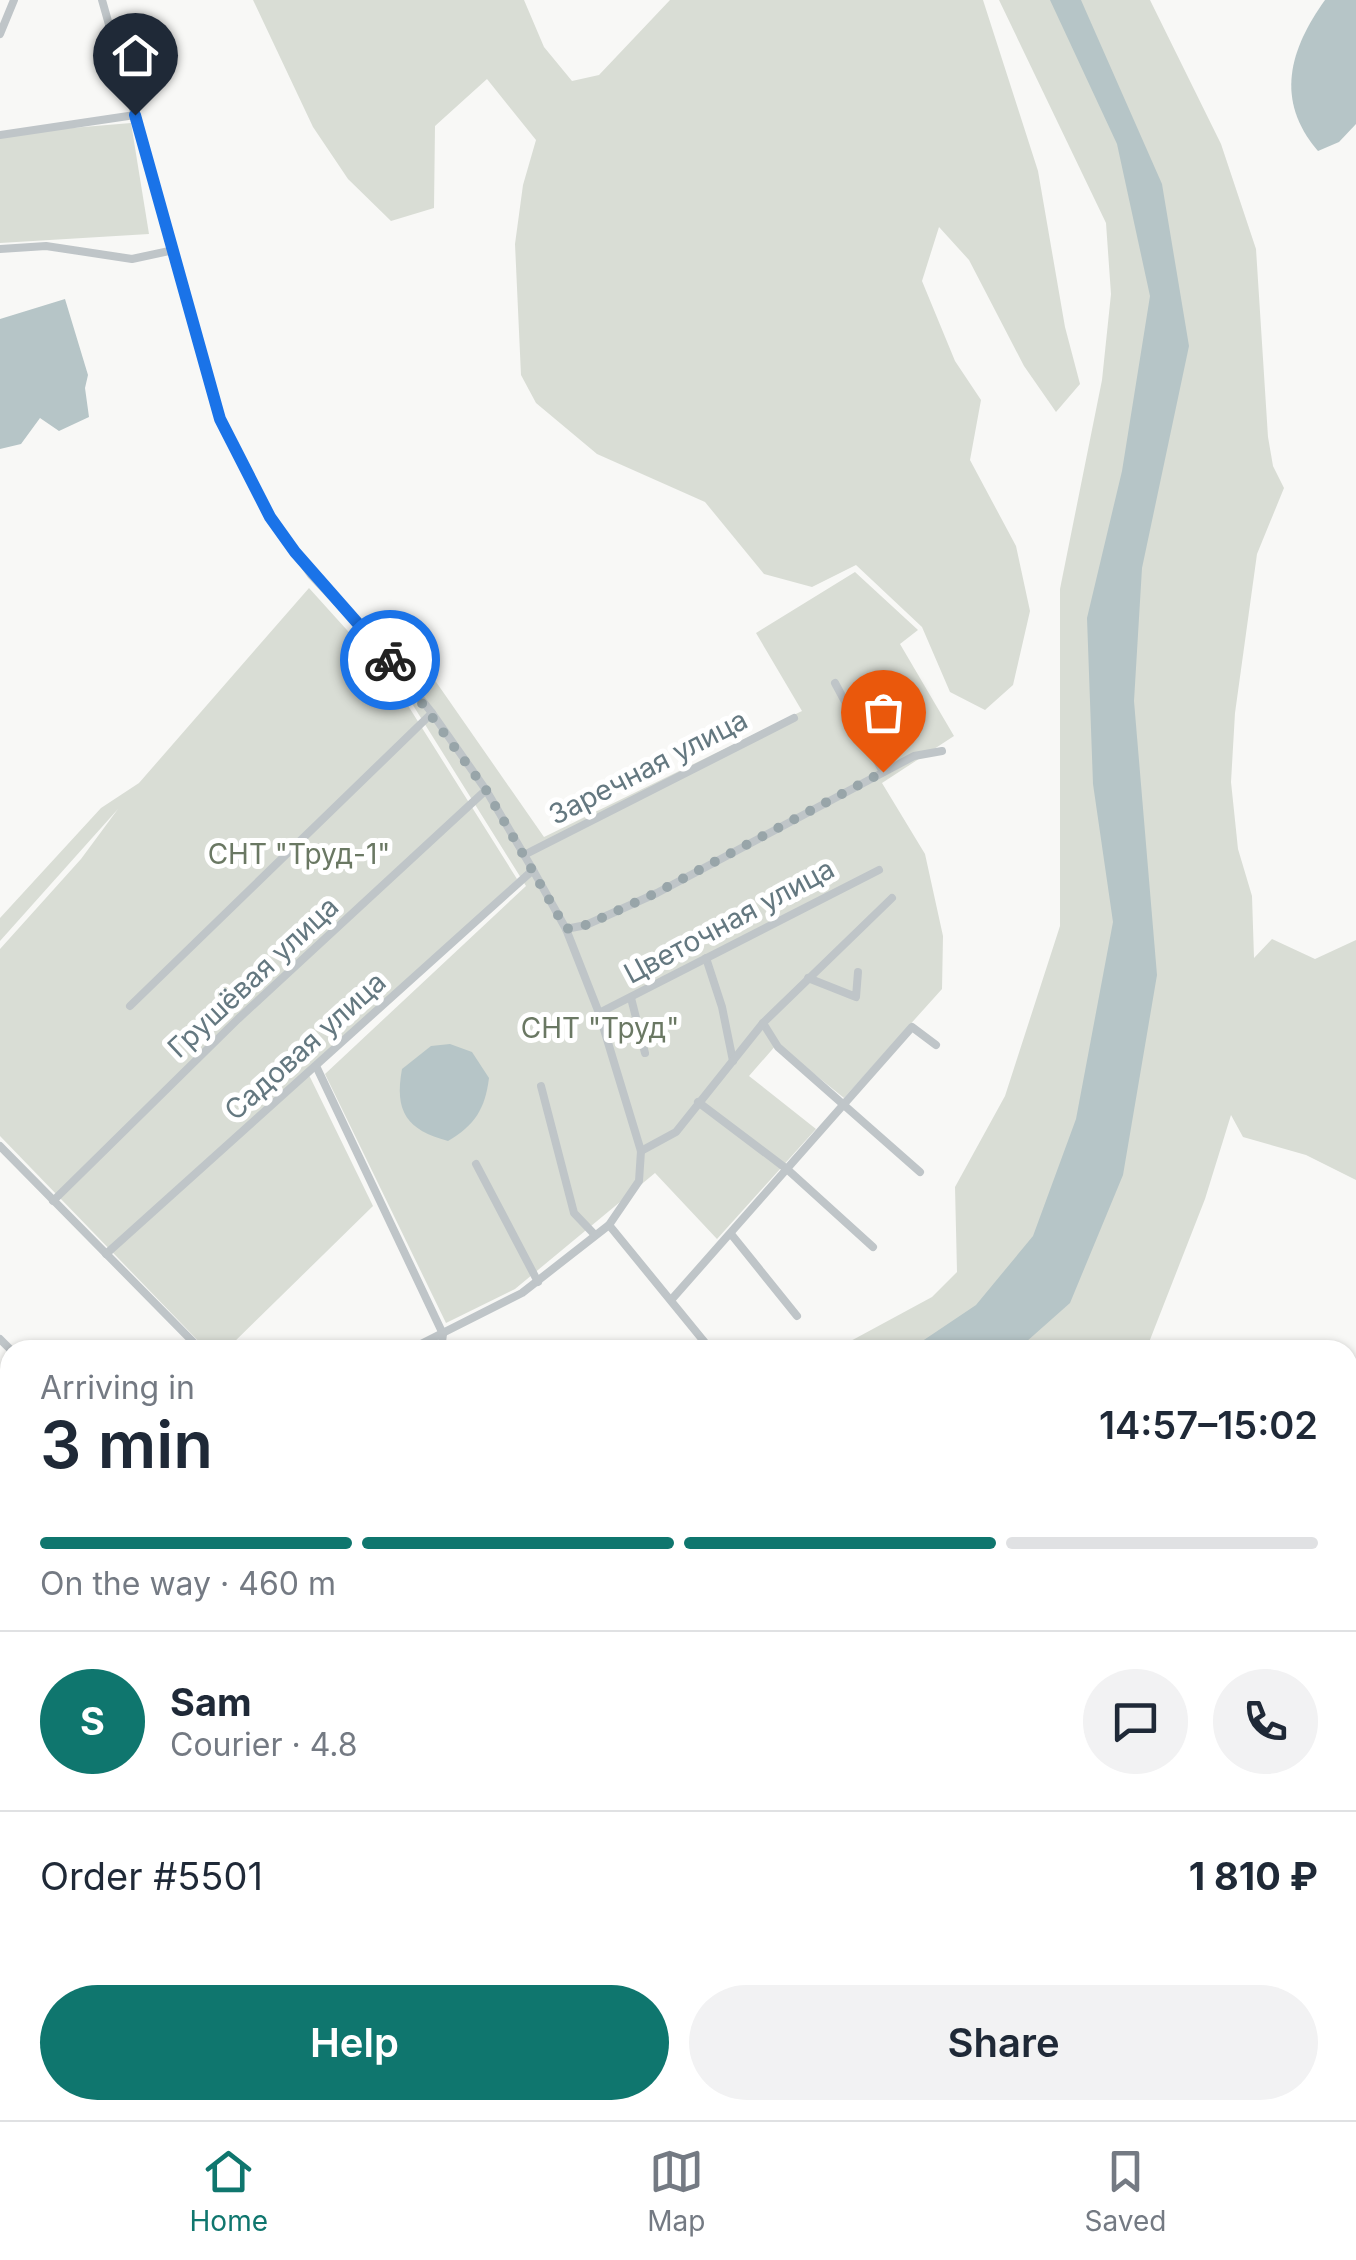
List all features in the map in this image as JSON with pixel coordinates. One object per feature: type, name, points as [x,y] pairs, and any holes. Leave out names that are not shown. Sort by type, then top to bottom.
[{"type":"street","points":[[0,34],[14,0]]},
{"type":"street","points":[[102,0],[220,419],[270,517],[311,575],[432,712],[486,790],[533,870],[566,929],[599,1013],[640,1152],[639,1181],[609,1225],[538,1282],[430,1340]]},
{"type":"street","points":[[0,136],[135,115]]},
{"type":"street","points":[[0,249],[46,246],[132,259],[174,250]]},
{"type":"street","points":[[834,684],[883,772]]},
{"type":"street","points":[[130,1006],[432,712]]},
{"type":"street","name":"Заречная улица","points":[[524,856],[794,718]]},
{"type":"street","points":[[566,929],[586,925],[656,893],[914,756],[942,751]]},
{"type":"street","name":"Грушёвая улица","points":[[54,1201],[238,1019],[486,790]]},
{"type":"street","name":"Садовая улица","points":[[106,1254],[533,870]]},
{"type":"street","name":"Цветочная улица","points":[[599,1013],[830,892],[880,870]]},
{"type":"street","points":[[640,1152],[676,1132],[763,1023],[892,898]]},
{"type":"street","points":[[706,958],[722,1007],[733,1061]]},
{"type":"street","points":[[808,978],[856,997],[858,972]]},
{"type":"street","points":[[631,998],[645,1053]]},
{"type":"street","points":[[763,1023],[778,1047],[920,1172]]},
{"type":"street","points":[[672,1299],[912,1027],[936,1045]]},
{"type":"street","points":[[316,1068],[443,1334],[442,1340]]},
{"type":"street","points":[[540,1086],[574,1213],[594,1235]]},
{"type":"street","points":[[698,1102],[788,1170],[873,1247]]},
{"type":"street","points":[[0,1146],[191,1340]]},
{"type":"street","points":[[476,1164],[538,1282]]},
{"type":"street","points":[[609,1225],[703,1340]]},
{"type":"street","points":[[731,1234],[797,1316]]},
{"type":"green space","points":[[253,0],[524,0],[544,47],[572,81],[599,75],[670,0],[983,0],[1038,171],[1065,327],[1080,384],[1056,412],[1024,366],[969,260],[939,227],[922,281],[955,361],[981,400],[970,460],[1016,546],[1030,611],[1013,685],[985,710],[950,692],[922,627],[856,565],[812,587],[764,574],[705,502],[597,454],[536,403],[521,375],[515,244],[523,185],[536,140],[487,79],[435,126],[434,208],[391,221],[348,179],[313,127]]},
{"type":"green space","points":[[999,0],[1150,0],[1221,144],[1256,249],[1268,437],[1273,466],[1284,488],[1257,554],[1235,713],[1231,782],[1238,849],[1252,896],[1254,958],[1272,939],[1315,959],[1356,940],[1356,1180],[1306,1155],[1243,1137],[1231,1115],[1205,1199],[1150,1340],[852,1340],[932,1297],[957,1272],[955,1187],[1005,1096],[1060,926],[1060,589],[1102,380],[1111,294],[1106,223]]},
{"type":"green space","points":[[131,123],[149,234],[0,243],[0,134]]},
{"type":"green space","name":"СНТ \"Труд\"","points":[[855,572],[918,630],[900,644],[954,736],[882,783],[925,854],[943,936],[942,989],[844,1098],[777,1044],[749,1076],[816,1129],[717,1239],[655,1173],[515,1289],[446,1323],[325,1074],[526,886],[391,670],[418,656],[544,837],[802,711],[756,633]]},
{"type":"green space","name":"СНТ \"Труд-1\"","points":[[309,588],[374,660],[407,704],[517,879],[309,1075],[373,1206],[236,1340],[197,1340],[0,1136],[0,949],[81,859],[118,809],[0,941],[0,918],[101,808],[139,783]]},
{"type":"shaded area","points":[[1050,0],[1081,0],[1162,184],[1189,346],[1142,568],[1134,701],[1157,975],[1123,1175],[1070,1303],[1028,1340],[924,1340],[976,1305],[1033,1236],[1076,1119],[1113,922],[1093,784],[1087,618],[1122,471],[1150,296],[1117,144]]},
{"type":"shaded area","points":[[1325,0],[1356,0],[1356,124],[1339,142],[1318,151],[1296,113],[1292,75],[1303,37]]},
{"type":"shaded area","points":[[65,299],[88,375],[85,388],[89,417],[59,431],[40,418],[21,444],[0,449],[0,319]]},
{"type":"shaded area","points":[[450,1044],[472,1052],[489,1078],[477,1115],[448,1141],[413,1125],[402,1108],[400,1084],[402,1069],[431,1046]]},
{"type":"way so far","points":[[390,660],[486,790],[566,929],[586,925],[656,893],[883,772]]},
{"type":"route","points":[[135,115],[220,419],[270,517],[312,576],[390,660]]}]
